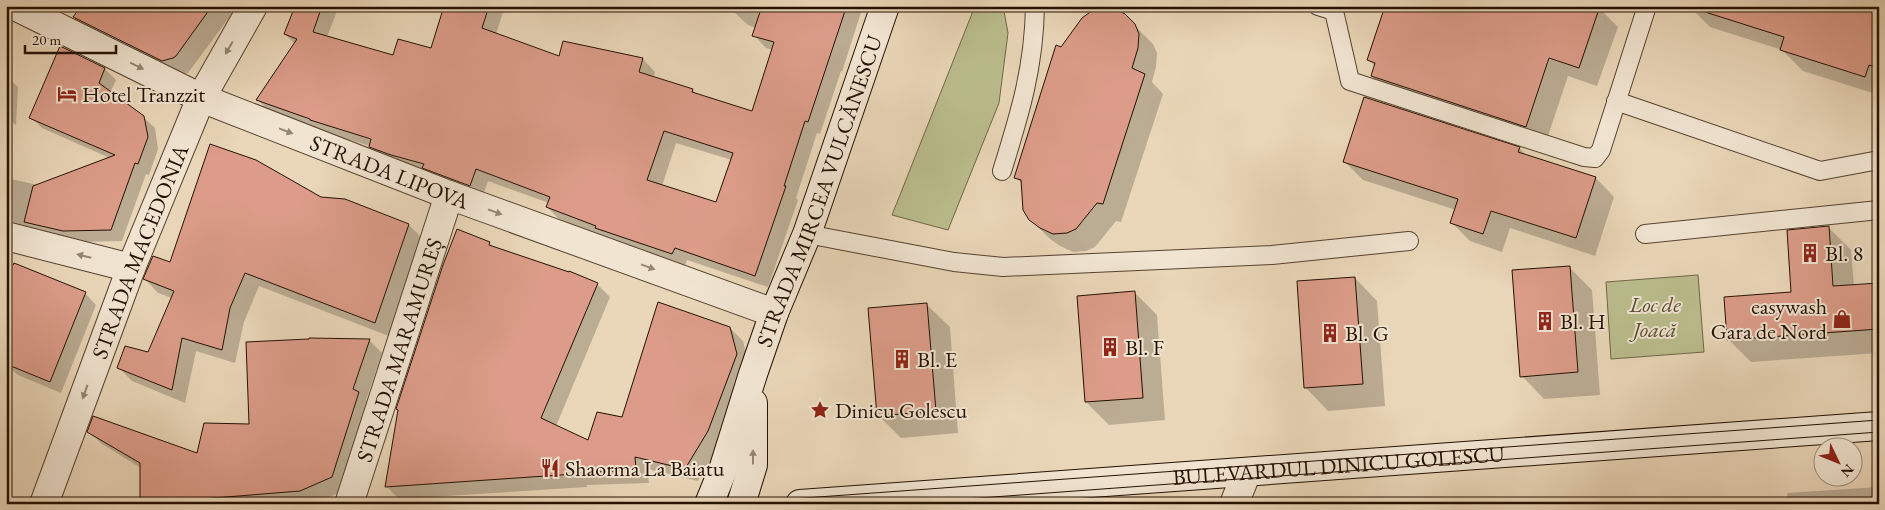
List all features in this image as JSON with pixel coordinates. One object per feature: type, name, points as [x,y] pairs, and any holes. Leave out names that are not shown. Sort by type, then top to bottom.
[{"type":"street","name":"STRADA LIPOVA","points":[[15,6],[201,98],[449,195],[774,313]]},
{"type":"street","name":"STRADA MACEDONIA","points":[[44,504],[131,268],[201,98],[253,6]]},
{"type":"street","name":"STRADA MIRCEA VULCĂNESCU","points":[[709,504],[724,467],[774,313],[807,234],[885,6]]},
{"type":"street","name":"STRADA MARAMUREȘ","points":[[349,504],[449,195]]},
{"type":"street","points":[[6,236],[131,268]]},
{"type":"street","name":"STRADA MIRCEA VULCĂNESCU","points":[[741,504],[753,465],[753,374]]},
{"type":"street","name":"BULEVARDUL DINICU GOLESCU","points":[[800,504],[1879,426]]},
{"type":"street","points":[[1234,504],[1247,472]]},
{"type":"lane","points":[[1002,171],[1023,103],[1028,78],[1035,6]]},
{"type":"lane","points":[[1318,6],[1334,11],[1350,81],[1584,157],[1595,158],[1601,150],[1648,6]]},
{"type":"lane","points":[[1616,101],[1820,171],[1879,160]]},
{"type":"lane","points":[[1645,234],[1879,210]]},
{"type":"lane","points":[[807,234],[954,262],[978,266],[1003,267],[1272,255],[1409,241]]},
{"type":"green space","points":[[975,6],[1003,6],[1008,33],[999,103],[948,230],[892,215]]},
{"type":"green space","name":"Loc de Joacă","points":[[1698,275],[1704,352],[1611,359],[1606,282]]},
{"type":"building","points":[[81,6],[212,6],[176,56],[162,61],[73,17]]},
{"type":"building","points":[[295,6],[322,6],[313,32],[393,55],[398,39],[431,48],[444,6],[489,6],[482,28],[559,56],[563,41],[643,58],[639,72],[693,89],[692,92],[752,111],[774,42],[752,36],[762,6],[830,6],[845,11],[808,122],[805,121],[784,186],[786,186],[755,276],[675,248],[672,254],[595,228],[596,226],[546,207],[550,197],[476,169],[470,186],[422,168],[424,164],[369,147],[371,139],[310,120],[256,100],[297,39],[284,34]],"holes":[[[664,131],[733,153],[716,202],[647,180]]]},
{"type":"building","points":[[1385,6],[1600,6],[1579,68],[1549,58],[1526,127],[1371,76],[1375,63],[1367,60]]},
{"type":"building","points":[[1706,6],[1879,6],[1879,68],[1869,65],[1865,77],[1780,50],[1784,37],[1705,12]]},
{"type":"building","points":[[1103,7],[1114,8],[1125,14],[1135,24],[1139,34],[1138,48],[1132,68],[1145,74],[1103,204],[1097,203],[1076,229],[1067,233],[1053,234],[1029,220],[1023,210],[1021,180],[1014,178],[1056,45],[1061,47],[1082,18],[1093,10]]},
{"type":"building","points":[[60,46],[105,68],[99,83],[144,116],[148,137],[138,164],[135,163],[111,230],[63,231],[24,222],[33,186],[115,155],[29,118]]},
{"type":"building","points":[[1364,97],[1520,147],[1518,152],[1596,177],[1576,238],[1491,211],[1483,234],[1450,223],[1458,199],[1343,162]]},
{"type":"building","points":[[210,144],[256,160],[321,197],[345,199],[409,224],[375,323],[245,273],[230,308],[222,350],[182,338],[172,390],[117,368],[125,346],[148,352],[174,291],[143,279],[153,256],[170,262]]},
{"type":"building","name":"Bl. 8","points":[[1829,226],[1833,286],[1879,283],[1879,329],[1727,340],[1724,297],[1791,292],[1787,230]]},
{"type":"building","points":[[457,229],[490,242],[489,245],[569,271],[598,283],[541,418],[588,440],[597,412],[622,417],[658,302],[730,327],[737,354],[708,431],[685,469],[635,457],[636,470],[385,487],[398,410],[396,409],[443,265]]},
{"type":"building","points":[[14,263],[86,292],[50,382],[6,364],[6,264],[13,265]]},
{"type":"building","name":"Bl. H","points":[[1570,266],[1578,372],[1520,377],[1512,270]]},
{"type":"building","name":"Bl. G","points":[[1355,277],[1363,384],[1304,388],[1297,281]]},
{"type":"building","name":"Bl. F","points":[[1135,291],[1143,398],[1085,402],[1077,296]]},
{"type":"building","name":"Bl. E","points":[[927,303],[936,411],[877,416],[868,308]]},
{"type":"building","points":[[309,338],[370,339],[353,389],[359,392],[332,477],[300,491],[140,504],[140,463],[87,432],[93,416],[197,453],[204,423],[249,424],[246,342]]},
{"type":"tram line","points":[[722,504],[1879,420]]},
{"type":"tram line","points":[[898,504],[1879,432]]},
{"type":"place","name":"Hotel Tranzzit","points":[[67,94]]},
{"type":"place","name":"Bl. 8","points":[[1810,253]]},
{"type":"place","name":"easywash Gara de Nord","points":[[1842,319]]},
{"type":"place","name":"Bl. H","points":[[1545,321]]},
{"type":"place","name":"Bl. G","points":[[1330,333]]},
{"type":"place","name":"Bl. F","points":[[1110,347]]},
{"type":"place","name":"Bl. E","points":[[902,359]]},
{"type":"place","name":"Dinicu Golescu","points":[[820,410]]},
{"type":"place","name":"Shaorma La Baiatu","points":[[550,468]]}]
